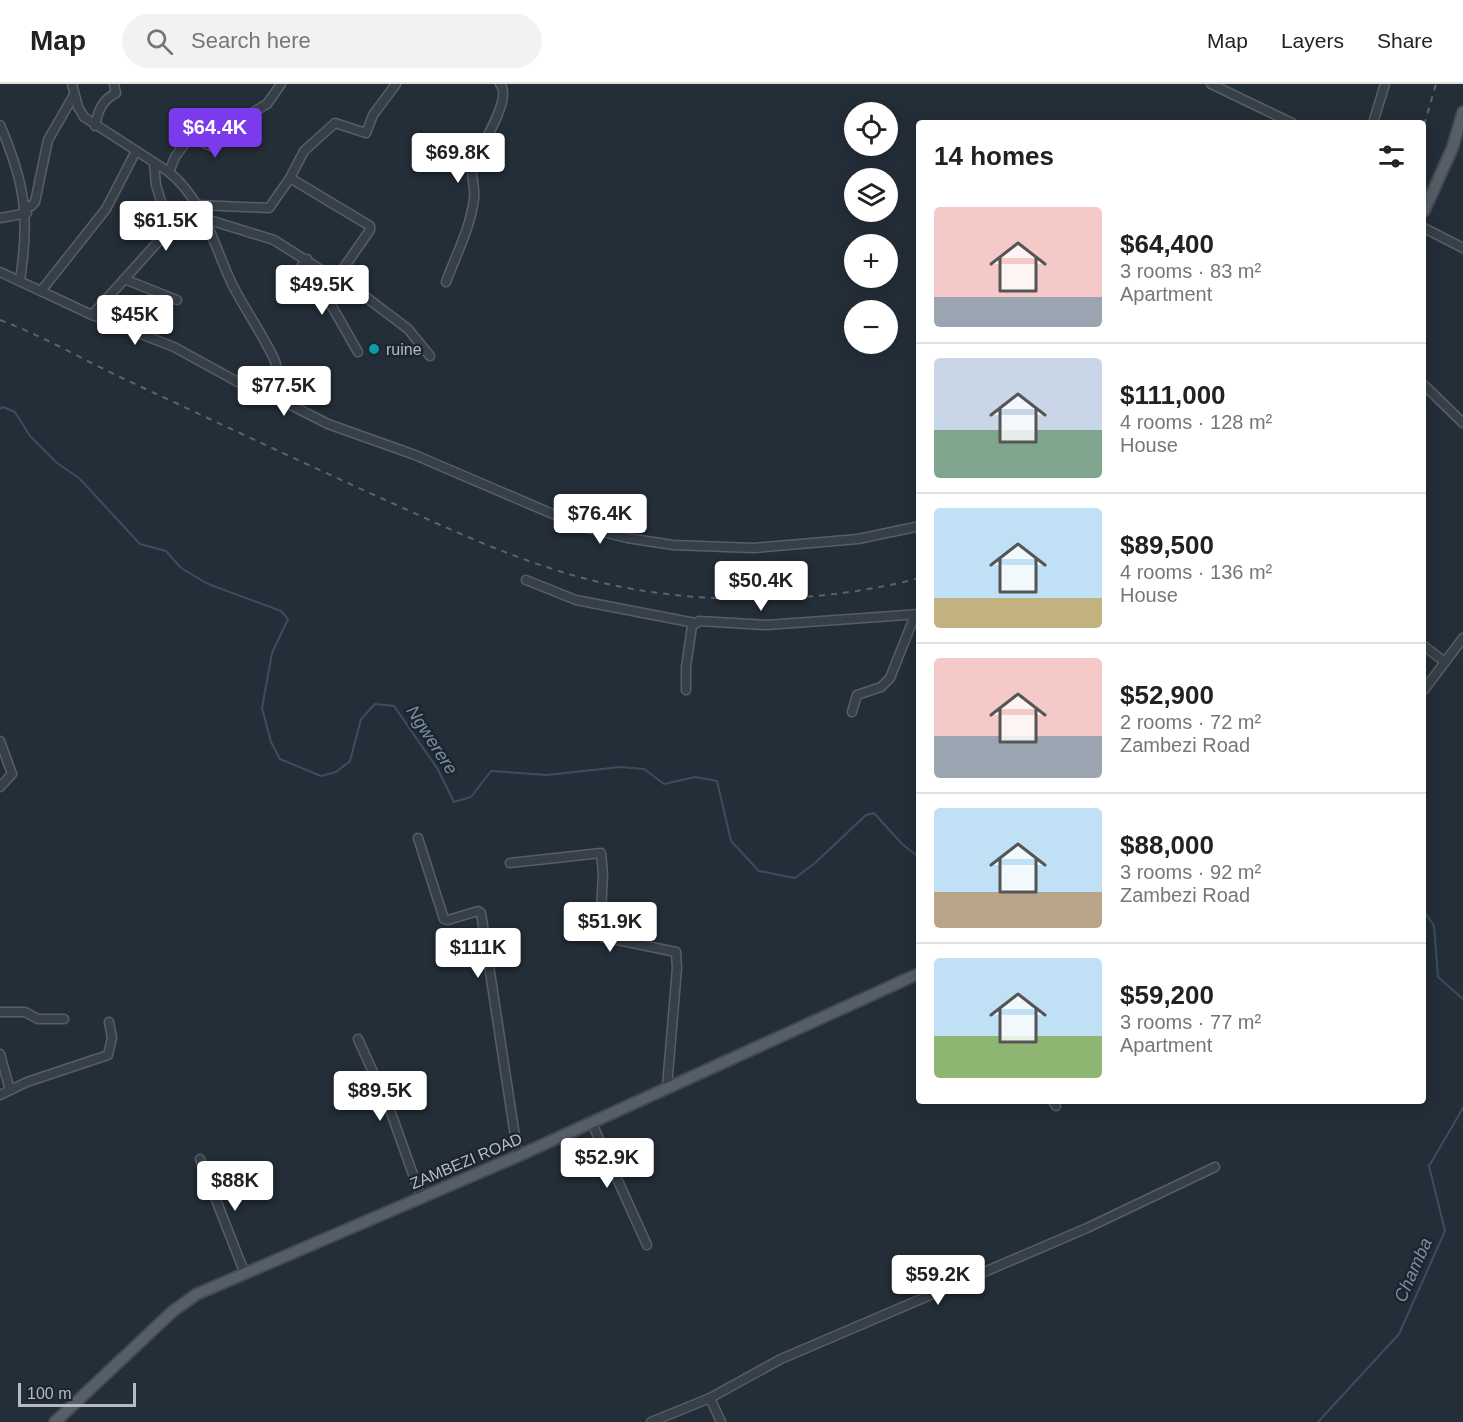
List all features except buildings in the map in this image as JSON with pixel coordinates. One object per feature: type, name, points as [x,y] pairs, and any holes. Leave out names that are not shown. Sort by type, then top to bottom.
[{"type":"main road","points":[[1426,207],[1452,149],[1463,112]]},
{"type":"main road","name":"ZAMBEZI ROAD","points":[[55,1422],[173,1311],[198,1294],[518,1156],[916,975]]},
{"type":"street","points":[[72,84],[74,95],[84,117],[169,172],[198,205],[206,219],[231,282],[275,361],[278,373],[277,398]]},
{"type":"street","points":[[95,126],[98,112],[105,101],[116,93],[114,84]]},
{"type":"street","points":[[169,172],[190,137],[212,146],[220,143],[244,117],[267,104],[281,84]]},
{"type":"street","points":[[198,205],[240,205],[265,209],[272,204],[290,178],[304,151],[335,123],[366,133],[373,115],[396,84]]},
{"type":"street","points":[[446,282],[461,246],[474,197],[470,174],[496,117],[504,91],[500,84]]},
{"type":"street","points":[[1211,84],[1286,120]]},
{"type":"street","points":[[1374,120],[1385,84]]},
{"type":"street","points":[[0,218],[26,210],[35,202],[48,140],[74,95]]},
{"type":"street","points":[[0,125],[15,160],[26,210],[20,280]]},
{"type":"street","points":[[41,291],[106,208],[136,151]]},
{"type":"street","points":[[92,315],[168,229],[156,185],[154,164]]},
{"type":"street","points":[[290,178],[370,226],[370,230],[338,276]]},
{"type":"street","points":[[206,219],[263,235],[307,259],[326,273],[338,276],[408,329],[430,356]]},
{"type":"street","points":[[1426,229],[1463,248]]},
{"type":"street","points":[[287,295],[286,287],[307,259]]},
{"type":"street","points":[[0,272],[92,315],[174,347],[256,392],[277,398],[328,424],[415,455],[556,517],[627,538],[673,545],[754,548],[858,539],[916,527]]},
{"type":"street","points":[[326,273],[323,287],[326,296],[358,352]]},
{"type":"street","points":[[124,279],[177,300]]},
{"type":"street","points":[[1426,387],[1463,423]]},
{"type":"street","points":[[526,580],[576,600],[695,622],[766,625],[916,614]]},
{"type":"street","points":[[852,712],[857,695],[881,687],[890,678],[916,616]]},
{"type":"street","points":[[686,690],[688,649],[695,622]]},
{"type":"street","points":[[1426,687],[1463,638]]},
{"type":"street","points":[[1426,648],[1445,662]]},
{"type":"street","points":[[0,741],[12,774],[0,787]]},
{"type":"street","points":[[418,838],[444,919],[448,920],[478,911],[481,913],[518,1156]]},
{"type":"street","points":[[510,863],[601,853],[603,874],[600,931],[603,937],[676,952],[677,968],[667,1087]]},
{"type":"street","points":[[0,1012],[25,1012],[38,1019],[64,1019]]},
{"type":"street","points":[[0,1095],[108,1055],[112,1038],[109,1022]]},
{"type":"street","points":[[358,1039],[389,1107],[420,1197]]},
{"type":"street","points":[[0,1054],[10,1090]]},
{"type":"street","points":[[591,1121],[647,1245]]},
{"type":"street","points":[[200,1160],[245,1274]]},
{"type":"street","points":[[651,1422],[710,1398],[781,1359],[1087,1228],[1215,1167]]},
{"type":"street","points":[[710,1398],[721,1422]]},
{"type":"waterway","name":"Ngwerere","points":[[0,409],[3,407],[15,412],[30,436],[57,463],[79,478],[140,544],[166,551],[181,568],[208,584],[281,611],[288,619],[272,653],[262,708],[271,742],[280,759],[321,776],[336,772],[350,761],[361,719],[375,704],[394,706],[437,768],[454,802],[471,797],[491,771],[547,775],[620,767],[644,769],[664,784],[695,777],[717,781],[731,841],[759,871],[795,878],[815,863],[866,815],[874,813],[902,844],[916,855]]},
{"type":"waterway","name":"Ngwerere","points":[[1426,914],[1434,926],[1438,977],[1463,999]]},
{"type":"waterway","name":"Chamba","points":[[1318,1422],[1399,1334],[1445,1231],[1429,1166],[1463,1108]]},
{"type":"railway","points":[[1425,120],[1436,84]]},
{"type":"railway","points":[[0,320],[443,526],[495,548],[575,576],[681,596],[762,599],[842,593],[916,579]]},
{"type":"place","name":"ruine","points":[[374,349]]}]
